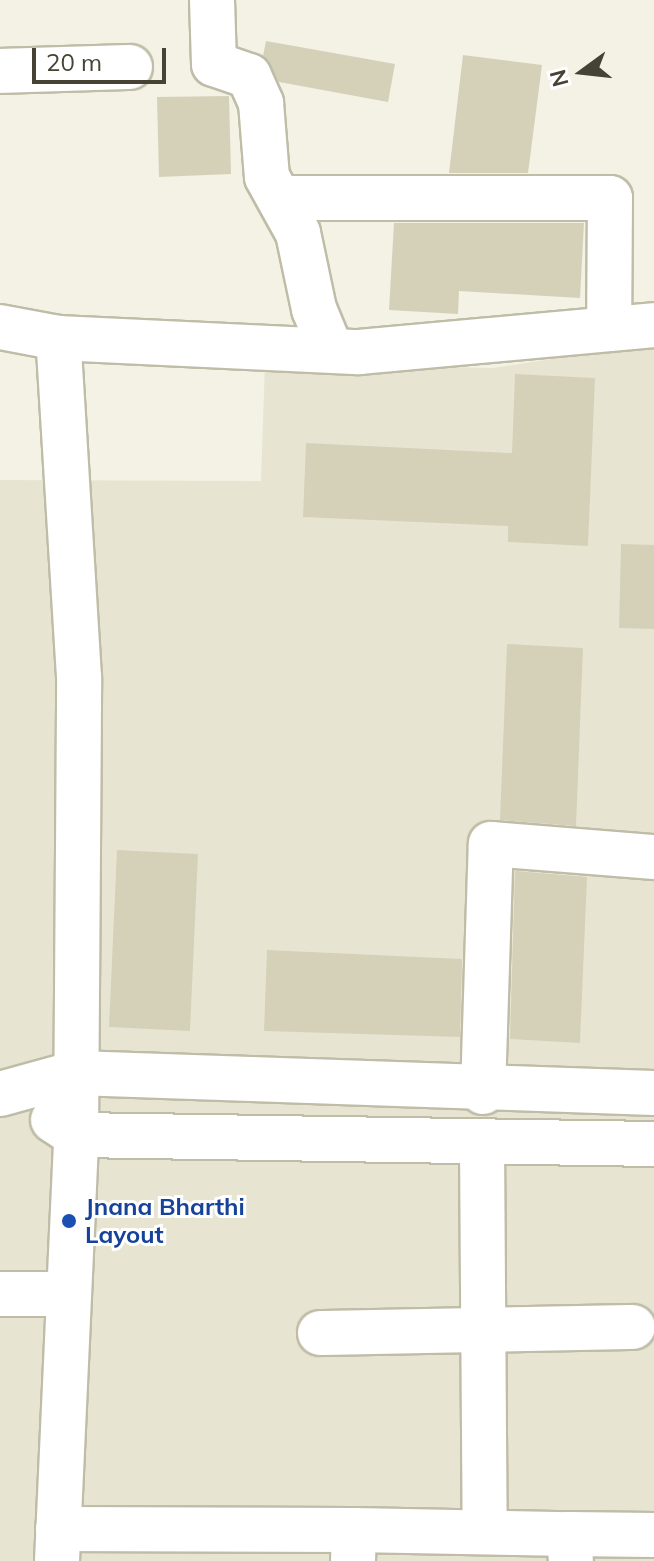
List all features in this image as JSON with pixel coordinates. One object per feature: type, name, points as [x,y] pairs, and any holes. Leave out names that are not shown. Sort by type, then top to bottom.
[{"type":"street","points":[[212,0],[214,64],[249,76],[268,126],[267,177],[284,198],[331,350]]},
{"type":"street","points":[[0,71],[130,67]]},
{"type":"street","points":[[284,198],[610,198],[609,329]]},
{"type":"street","points":[[0,327],[58,338],[331,350],[654,325]]},
{"type":"street","points":[[58,338],[79,677],[76,1135],[57,1545],[354,1546],[485,1531],[570,1547],[654,1535]]},
{"type":"street","points":[[483,1092],[491,844],[654,857]]},
{"type":"street","points":[[6,1094],[76,1073],[483,1092],[654,1093]]},
{"type":"street","points":[[6,1094],[76,1135],[482,1144],[654,1144]]},
{"type":"street","points":[[482,1144],[485,1531]]},
{"type":"street","points":[[0,1294],[67,1294]]},
{"type":"street","points":[[320,1333],[633,1327]]},
{"type":"shaded area","points":[[654,343],[654,1561],[0,1561],[0,480],[261,481],[265,363],[493,368]]},
{"type":"building","points":[[266,41],[395,64],[388,102],[279,82],[263,56]]},
{"type":"building","points":[[463,55],[542,65],[528,173],[449,173]]},
{"type":"building","points":[[229,96],[231,174],[159,177],[157,97]]},
{"type":"building","points":[[394,223],[584,223],[580,298],[459,291],[458,314],[389,310]]},
{"type":"building","points":[[515,374],[595,378],[588,546],[508,542],[508,526],[303,517],[306,443],[512,453]]},
{"type":"building","points":[[621,544],[654,545],[654,629],[619,628]]},
{"type":"building","points":[[507,644],[583,648],[576,826],[500,820]]},
{"type":"building","points":[[117,850],[198,854],[190,1031],[109,1027]]},
{"type":"building","points":[[515,871],[587,877],[580,1043],[510,1039]]},
{"type":"building","points":[[267,950],[462,959],[460,1037],[264,1031]]},
{"type":"place","name":"Jnana Bharthi Layout","points":[[69,1221]]}]
